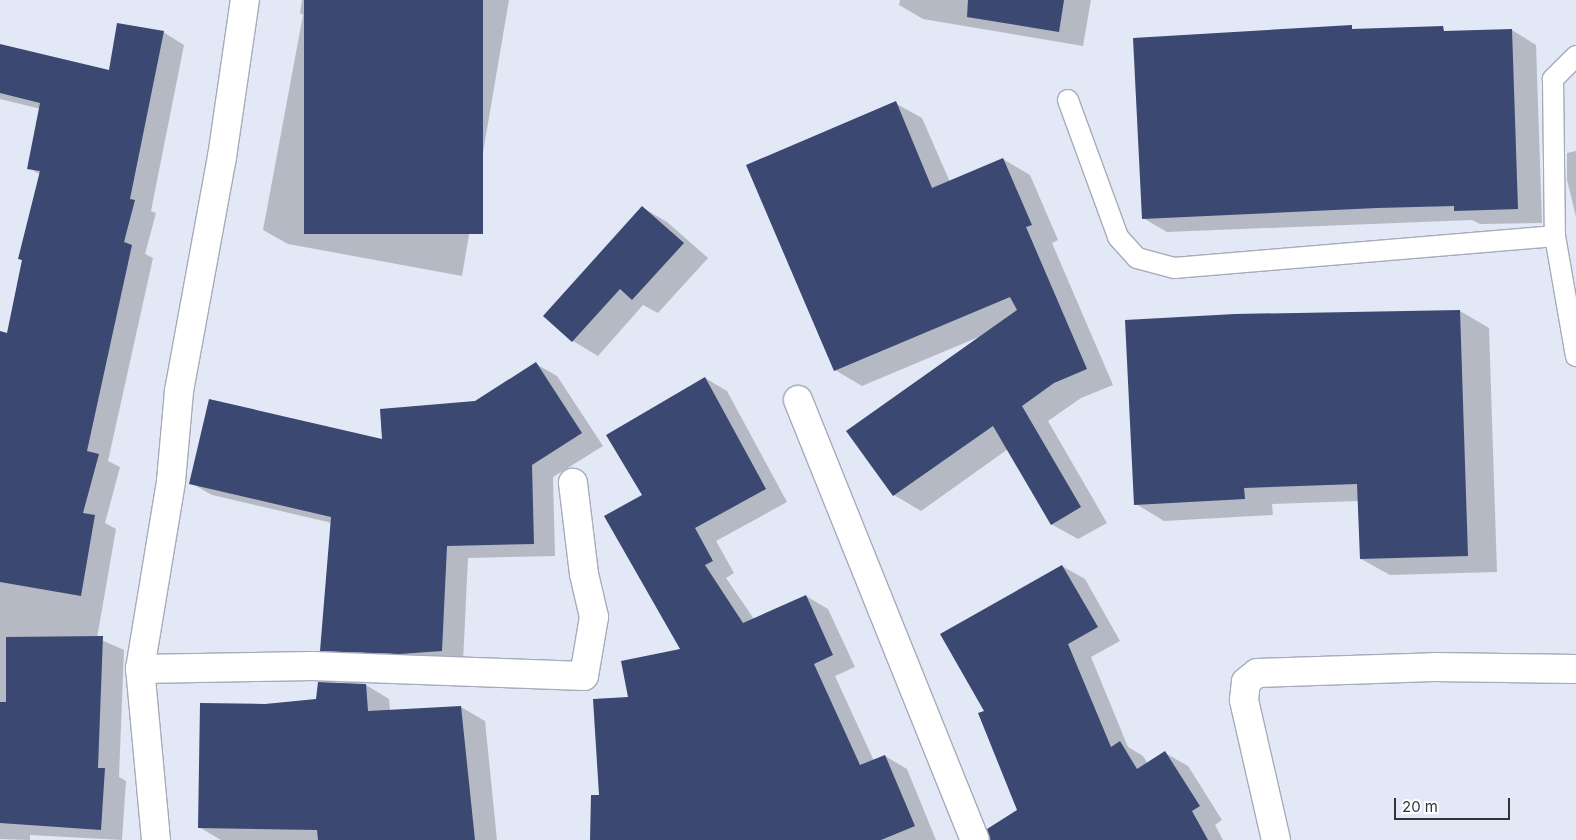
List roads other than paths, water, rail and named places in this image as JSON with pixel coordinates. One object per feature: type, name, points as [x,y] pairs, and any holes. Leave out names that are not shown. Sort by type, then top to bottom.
[{"type":"street","points":[[156,840],[140,669],[171,481],[179,391],[222,157],[245,0]]},
{"type":"street","points":[[798,400],[975,840]]},
{"type":"street","points":[[140,669],[312,666],[584,676],[594,618],[584,574],[573,483]]},
{"type":"street","points":[[1276,840],[1244,700],[1246,682],[1257,673],[1434,667],[1576,668]]},
{"type":"lane","points":[[1576,56],[1553,79],[1555,236],[1576,356]]},
{"type":"lane","points":[[1068,100],[1118,237],[1137,258],[1175,268],[1555,236]]}]
